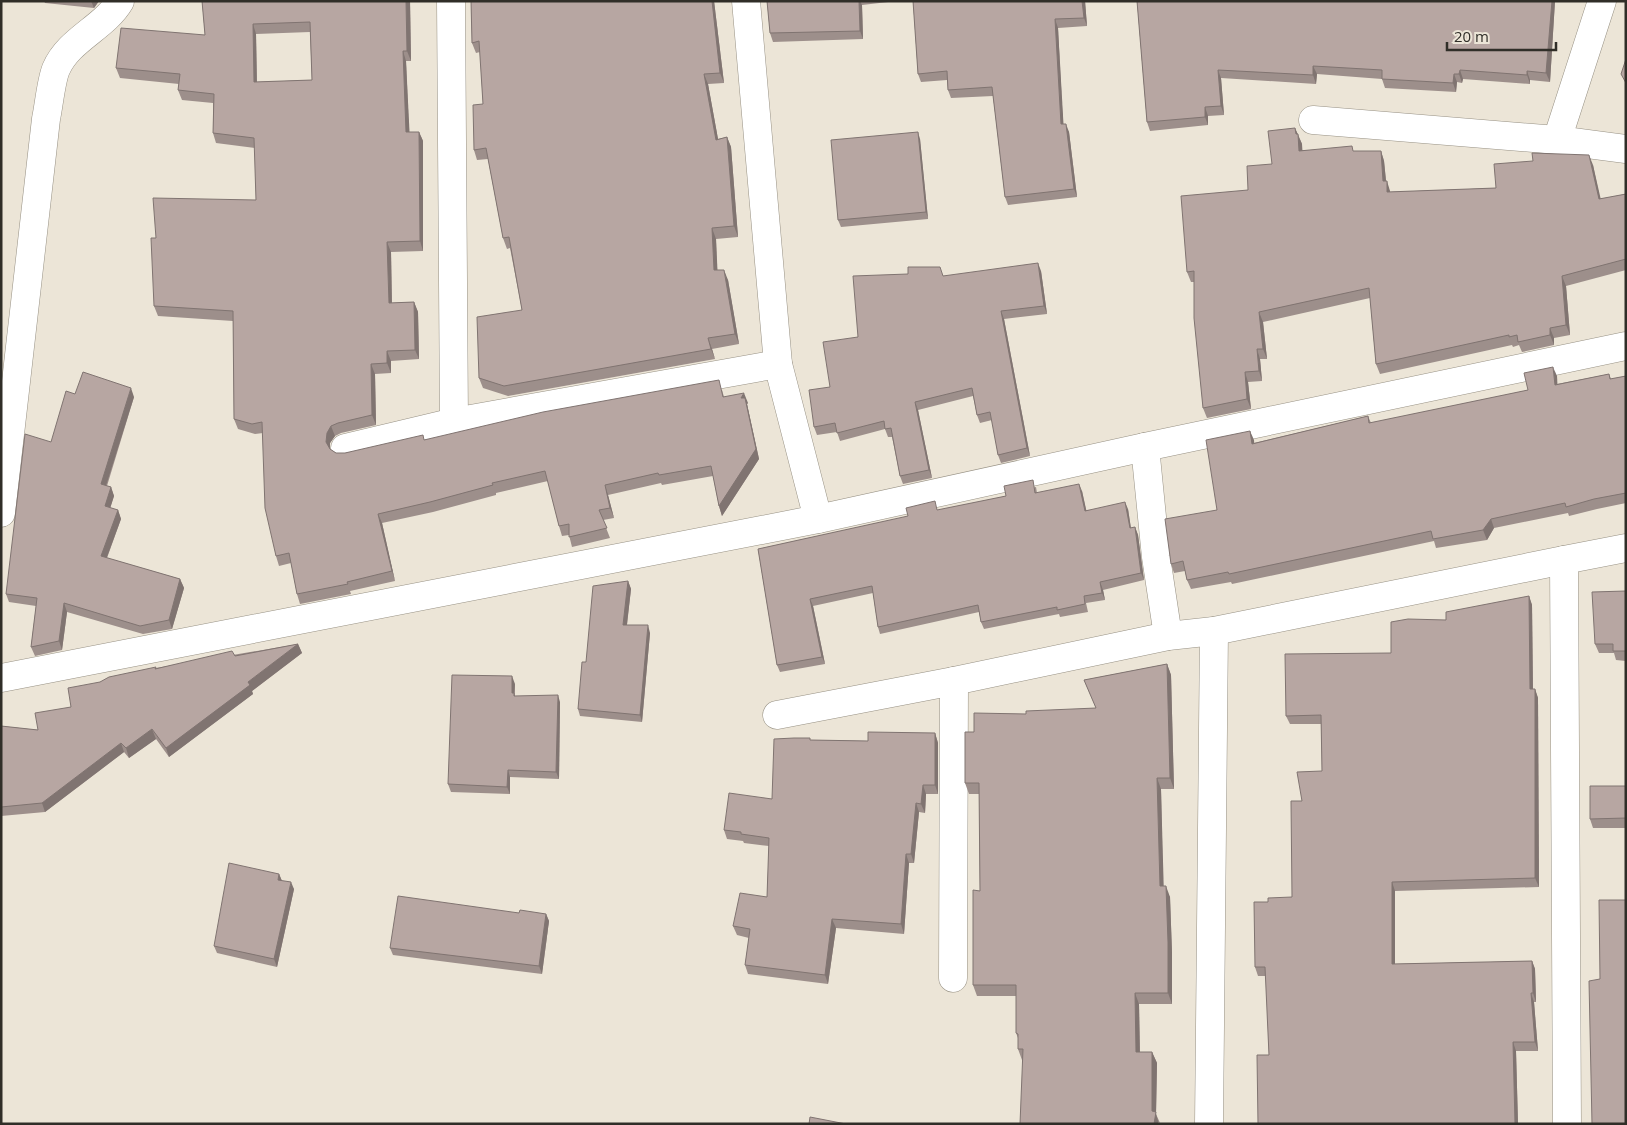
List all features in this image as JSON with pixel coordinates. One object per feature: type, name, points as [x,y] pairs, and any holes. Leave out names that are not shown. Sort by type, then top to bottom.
[{"type":"street","points":[[1,513],[46,119],[56,69],[77,41],[112,14],[120,1]]},
{"type":"street","points":[[451,1],[454,422]]},
{"type":"street","points":[[746,1],[778,364],[818,519]]},
{"type":"street","points":[[1557,140],[1602,1]]},
{"type":"street","points":[[1313,120],[1557,140],[1626,149]]},
{"type":"street","points":[[1,678],[818,519],[1145,447],[1626,346]]},
{"type":"street","points":[[345,448],[454,422],[778,364]]},
{"type":"street","points":[[1145,447],[1156,557],[1168,636]]},
{"type":"street","points":[[776,715],[954,681],[1168,636],[1214,631],[1626,548]]},
{"type":"street","points":[[1564,560],[1567,1124]]},
{"type":"street","points":[[1209,1124],[1214,631]]},
{"type":"street","points":[[953,978],[954,681]]},
{"type":"building","points":[[202,1],[406,1],[407,51],[403,51],[406,132],[419,132],[420,241],[387,242],[389,303],[414,302],[415,350],[387,351],[387,363],[371,364],[372,415],[331,426],[327,433],[326,442],[330,449],[336,453],[345,453],[423,435],[424,440],[543,412],[719,380],[723,397],[744,393],[741,398],[745,398],[756,449],[719,506],[711,466],[659,475],[658,473],[605,485],[610,508],[599,510],[607,528],[569,537],[569,524],[559,526],[545,471],[492,483],[493,485],[378,514],[392,571],[347,582],[348,584],[297,594],[289,553],[276,556],[265,508],[262,422],[252,424],[234,419],[233,311],[154,306],[151,238],[156,238],[153,198],[256,200],[254,138],[213,133],[214,94],[178,90],[180,74],[116,68],[121,28],[205,35]],"holes":[[[310,22],[312,80],[254,82],[253,24]]]},
{"type":"building","points":[[471,1],[712,1],[720,73],[704,74],[716,140],[727,137],[734,226],[712,228],[714,270],[724,270],[735,334],[708,338],[711,349],[504,386],[479,378],[477,317],[522,310],[509,237],[503,238],[486,148],[474,150],[473,105],[483,104],[479,41],[472,43]]},
{"type":"building","points":[[767,1],[859,1],[860,31],[770,33]]},
{"type":"building","points":[[913,1],[1082,1],[1084,18],[1055,19],[1061,124],[1066,124],[1074,189],[1005,197],[992,87],[948,90],[947,71],[918,74]]},
{"type":"building","points":[[1137,1],[1552,1],[1546,73],[1527,71],[1527,75],[1460,70],[1459,74],[1454,74],[1453,83],[1382,79],[1382,70],[1313,66],[1313,75],[1218,70],[1221,106],[1205,107],[1205,117],[1147,122]]},
{"type":"building","points":[[1626,59],[1626,83],[1621,74]]},
{"type":"building","points":[[1295,128],[1296,134],[1298,134],[1299,151],[1352,146],[1353,151],[1381,151],[1383,181],[1387,181],[1387,192],[1496,188],[1494,164],[1533,161],[1532,153],[1589,155],[1599,199],[1626,194],[1626,259],[1562,276],[1566,325],[1550,328],[1550,335],[1518,342],[1517,335],[1509,337],[1509,335],[1376,364],[1369,288],[1259,312],[1263,349],[1257,349],[1259,371],[1245,372],[1247,399],[1203,408],[1194,318],[1194,271],[1187,272],[1181,196],[1248,190],[1247,166],[1272,164],[1268,131]]},
{"type":"building","points":[[918,132],[926,212],[838,220],[831,140]]},
{"type":"building","points":[[1038,263],[1044,306],[1001,311],[1027,448],[998,455],[990,412],[977,415],[972,388],[915,402],[929,470],[900,476],[891,428],[885,429],[884,421],[837,433],[835,423],[814,427],[809,390],[830,387],[823,342],[858,337],[853,276],[908,274],[908,267],[940,267],[943,276]]},
{"type":"building","points":[[1553,367],[1555,385],[1609,374],[1610,379],[1626,376],[1626,493],[1566,507],[1565,503],[1491,519],[1483,530],[1433,539],[1431,531],[1229,574],[1228,572],[1187,580],[1183,561],[1171,564],[1165,519],[1217,510],[1206,440],[1250,431],[1252,444],[1368,416],[1369,423],[1528,390],[1524,373]]},
{"type":"building","points":[[83,372],[131,388],[101,484],[111,487],[105,506],[118,510],[101,556],[180,579],[169,620],[140,626],[64,603],[59,641],[31,647],[37,598],[6,594],[25,434],[51,442],[66,391],[75,394]]},
{"type":"building","points":[[1033,480],[1035,493],[1079,484],[1085,511],[1125,502],[1130,528],[1135,527],[1141,573],[1100,582],[1102,593],[1084,596],[1085,604],[1057,610],[1057,607],[981,622],[978,605],[878,627],[872,586],[810,599],[822,657],[777,665],[758,549],[908,516],[906,508],[935,501],[937,510],[1006,496],[1004,486]]},
{"type":"building","points":[[628,581],[623,625],[648,625],[640,715],[578,709],[582,662],[586,662],[593,586]]},
{"type":"building","points":[[1626,591],[1626,651],[1613,651],[1613,644],[1595,644],[1592,592]]},
{"type":"building","points":[[1529,596],[1530,689],[1535,689],[1535,878],[1392,882],[1392,964],[1532,961],[1533,993],[1531,993],[1535,1042],[1513,1042],[1515,1124],[1258,1124],[1257,1055],[1269,1055],[1265,967],[1255,967],[1254,902],[1268,902],[1268,898],[1292,897],[1291,801],[1302,801],[1297,772],[1322,771],[1321,715],[1286,716],[1285,654],[1391,653],[1391,622],[1408,619],[1446,620],[1446,612]]},
{"type":"building","points":[[298,644],[248,682],[250,685],[166,748],[152,729],[126,748],[121,743],[42,803],[1,807],[1,726],[38,730],[35,713],[71,707],[68,688],[100,682],[109,677],[156,667],[155,669],[232,651],[235,656]]},
{"type":"building","points":[[1167,664],[1170,778],[1157,778],[1160,886],[1166,886],[1168,993],[1135,993],[1136,1052],[1152,1052],[1152,1111],[1156,1112],[1154,1124],[1020,1124],[1023,1049],[1018,1049],[1018,1034],[1016,1033],[1016,985],[973,985],[973,890],[980,891],[979,783],[965,783],[965,732],[974,732],[974,713],[1026,714],[1026,711],[1096,708],[1084,680]]},
{"type":"building","points":[[452,675],[512,676],[512,693],[514,693],[514,696],[558,695],[556,772],[508,770],[507,787],[448,784]]},
{"type":"building","points":[[868,732],[935,733],[935,785],[923,785],[921,804],[916,803],[911,854],[906,854],[901,924],[832,919],[825,975],[745,965],[750,929],[733,926],[740,893],[767,897],[769,838],[724,830],[729,793],[772,799],[774,739],[810,738],[810,740],[868,741]]},
{"type":"building","points":[[1590,786],[1626,786],[1626,818],[1590,819]]},
{"type":"building","points":[[229,863],[279,874],[278,880],[291,882],[274,959],[214,946]]},
{"type":"building","points":[[398,896],[519,913],[520,910],[546,914],[539,966],[390,948]]},
{"type":"building","points":[[1599,900],[1626,900],[1626,1124],[1592,1124],[1589,981],[1600,979]]},
{"type":"building","points":[[810,1117],[846,1124],[809,1124]]}]
